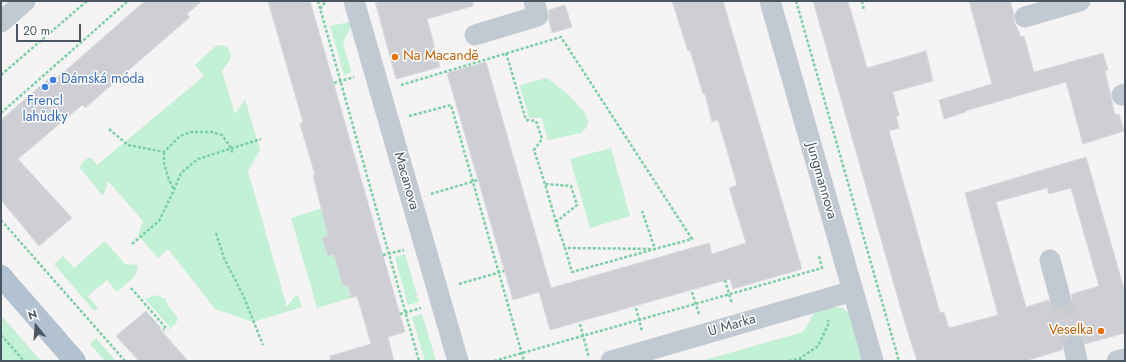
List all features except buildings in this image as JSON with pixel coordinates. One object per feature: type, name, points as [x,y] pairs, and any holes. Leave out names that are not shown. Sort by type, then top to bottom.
[{"type":"main road","points":[[1,276],[74,361]]},
{"type":"street","points":[[1,22],[25,1]]},
{"type":"street","name":"Macanova","points":[[354,1],[458,361]]},
{"type":"street","points":[[475,35],[538,16],[534,1]]},
{"type":"street","name":"Jungmannova","points":[[770,1],[852,291],[874,361]]},
{"type":"street","points":[[1025,17],[1080,1]]},
{"type":"street","points":[[1050,260],[1060,297]]},
{"type":"street","name":"U Marka","points":[[611,361],[852,291]]},
{"type":"street","points":[[1117,361],[1125,359]]},
{"type":"path","points":[[1,75],[87,1]]},
{"type":"path","points":[[1,113],[128,1]]},
{"type":"path","points":[[318,1],[419,361]]},
{"type":"path","points":[[320,9],[326,1]]},
{"type":"path","points":[[796,1],[899,361]]},
{"type":"path","points":[[862,1],[864,11]]},
{"type":"path","points":[[397,86],[506,53],[561,37],[692,239],[572,272],[534,150],[542,139],[536,121],[526,120],[506,53]]},
{"type":"path","points":[[406,117],[451,105],[524,361]]},
{"type":"path","points":[[109,129],[128,145],[164,152]]},
{"type":"path","points":[[174,190],[169,180],[164,163],[164,152],[180,136],[202,131],[222,135],[231,148],[233,154]]},
{"type":"path","points":[[132,244],[159,221],[181,173],[198,159],[261,139]]},
{"type":"path","points":[[411,199],[478,180]]},
{"type":"path","points":[[545,184],[571,186],[577,205],[556,222]]},
{"type":"path","points":[[642,211],[655,249]]},
{"type":"path","points":[[1,220],[125,361]]},
{"type":"path","points":[[216,233],[224,258],[243,295],[263,344]]},
{"type":"path","points":[[565,248],[655,249]]},
{"type":"path","points":[[494,361],[822,268],[817,251]]},
{"type":"path","points":[[438,290],[504,271]]},
{"type":"path","points":[[131,288],[166,328],[163,330]]},
{"type":"path","points":[[789,361],[799,359],[818,346],[829,323],[823,299]]},
{"type":"path","points":[[580,324],[590,361]]},
{"type":"path","points":[[1,335],[24,361]]},
{"type":"path","points":[[799,359],[806,361]]},
{"type":"green space","points":[[354,21],[343,42],[351,72],[344,75],[330,26]]},
{"type":"green space","points":[[217,45],[227,47],[231,54],[230,60],[222,71],[235,114],[245,99],[260,150],[248,171],[287,307],[296,295],[298,296],[302,307],[253,322],[215,309],[168,249],[158,258],[138,235],[143,221],[108,181],[104,194],[102,195],[80,168],[82,162],[88,158],[91,158],[97,165],[204,76],[195,65]]},
{"type":"green space","points":[[547,78],[569,95],[585,113],[588,122],[586,128],[581,133],[548,140],[542,118],[529,118],[520,85]]},
{"type":"green space","points":[[611,148],[630,216],[590,228],[570,159]]},
{"type":"green space","points":[[326,207],[333,234],[322,238],[328,256],[339,253],[339,272],[343,286],[348,285],[351,298],[317,308],[291,218]]},
{"type":"green space","points":[[105,241],[125,264],[138,265],[134,277],[117,292],[107,280],[88,296],[98,308],[94,311],[54,264],[63,256],[74,268]]},
{"type":"green space","points":[[405,254],[419,302],[408,305],[395,257]]},
{"type":"green space","points":[[155,295],[166,299],[167,304],[178,318],[176,323],[164,334],[170,327],[145,299]]},
{"type":"green space","points":[[832,307],[843,308],[850,314],[866,361],[701,361],[803,332],[815,312]]},
{"type":"green space","points":[[422,314],[436,361],[425,361],[412,317]]},
{"type":"green space","points":[[1,315],[41,361],[1,361]]},
{"type":"green space","points":[[96,338],[116,361],[105,361],[90,344]]},
{"type":"tunnel","points":[[1060,297],[1074,347]]},
{"type":"place","name":"Na Macandě","points":[[395,57]]},
{"type":"place","name":"Dámská móda","points":[[53,80]]},
{"type":"place","name":"Frencl lahůdky","points":[[45,87]]},
{"type":"place","name":"Veselka","points":[[1101,331]]}]
